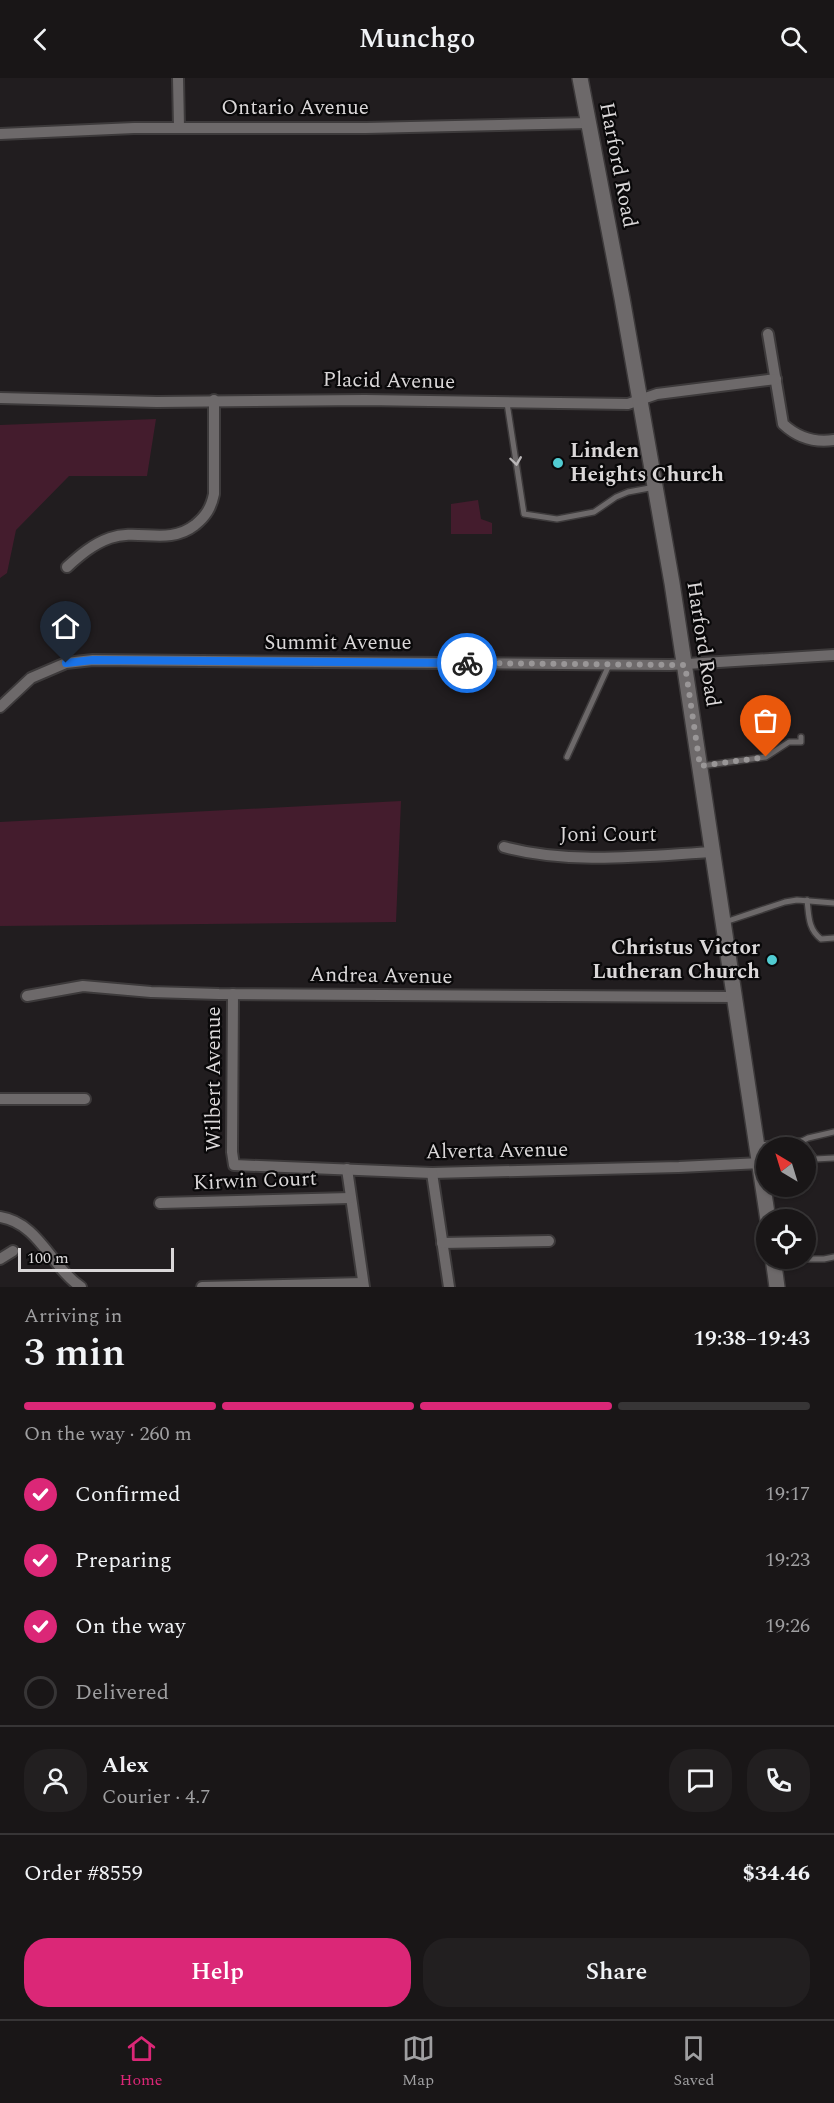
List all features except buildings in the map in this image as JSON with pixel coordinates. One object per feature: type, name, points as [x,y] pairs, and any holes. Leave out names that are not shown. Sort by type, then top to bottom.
[{"type":"main road","name":"Harford Road","points":[[580,78],[656,487],[757,1137]]},
{"type":"main road","points":[[774,1269],[777,1287]]},
{"type":"street","points":[[178,78],[179,127]]},
{"type":"street","name":"Ontario Avenue","points":[[0,134],[179,127],[366,128],[590,123]]},
{"type":"street","points":[[768,334],[783,424],[795,434],[812,441],[834,440]]},
{"type":"street","name":"Placid Avenue","points":[[0,398],[156,402],[365,400],[628,404],[657,394],[776,379]]},
{"type":"street","points":[[68,567],[80,555],[110,538],[176,535],[185,532],[204,518],[212,503],[214,486],[214,400]]},
{"type":"street","name":"Summit Avenue","points":[[0,708],[31,678],[66,663],[93,660],[685,665],[834,655]]},
{"type":"street","name":"Joni Court","points":[[504,848],[530,854],[615,858],[712,852]]},
{"type":"street","name":"Andrea Avenue","points":[[27,996],[83,986],[151,992],[233,994],[735,997]]},
{"type":"street","name":"Wilbert Avenue","points":[[233,994],[232,1152],[234,1165]]},
{"type":"street","points":[[0,1099],[85,1099]]},
{"type":"street","name":"Alverta Avenue","points":[[234,1165],[432,1173],[756,1163]]},
{"type":"street","points":[[202,1287],[363,1285],[347,1169]]},
{"type":"street","points":[[432,1173],[449,1287]]},
{"type":"street","name":"Kirwin Court","points":[[160,1203],[350,1197]]},
{"type":"street","points":[[0,1217],[20,1224],[32,1232],[71,1279],[81,1287]]},
{"type":"street","points":[[442,1243],[549,1241]]},
{"type":"street","points":[[0,1258],[13,1251]]},
{"type":"lane","points":[[507,403],[524,514],[557,519],[594,512],[628,492],[656,487]]},
{"type":"lane","points":[[567,758],[610,663]]},
{"type":"lane","points":[[700,766],[766,757],[789,742],[801,742],[801,737]]},
{"type":"lane","points":[[724,922],[785,902],[807,900],[834,903]]},
{"type":"lane","points":[[807,900],[810,928],[821,939],[834,938]]},
{"type":"lane","points":[[812,1137],[834,1132]]},
{"type":"lane","points":[[816,1160],[834,1158]]},
{"type":"lane","points":[[816,1260],[834,1257]]},
{"type":"shaded area","points":[[156,419],[147,476],[69,476],[16,530],[7,573],[0,578],[0,425]]},
{"type":"shaded area","points":[[478,500],[481,519],[492,523],[492,534],[451,534],[451,504]]},
{"type":"shaded area","points":[[401,801],[396,922],[0,926],[0,822]]},
{"type":"way so far","points":[[467,663],[685,665],[700,766],[766,757]]},
{"type":"place","name":"Linden Heights Church","points":[[558,463]]},
{"type":"place","name":"Christus Victor Lutheran Church","points":[[772,960]]},
{"type":"route","points":[[66,663],[93,660],[467,663]]}]
